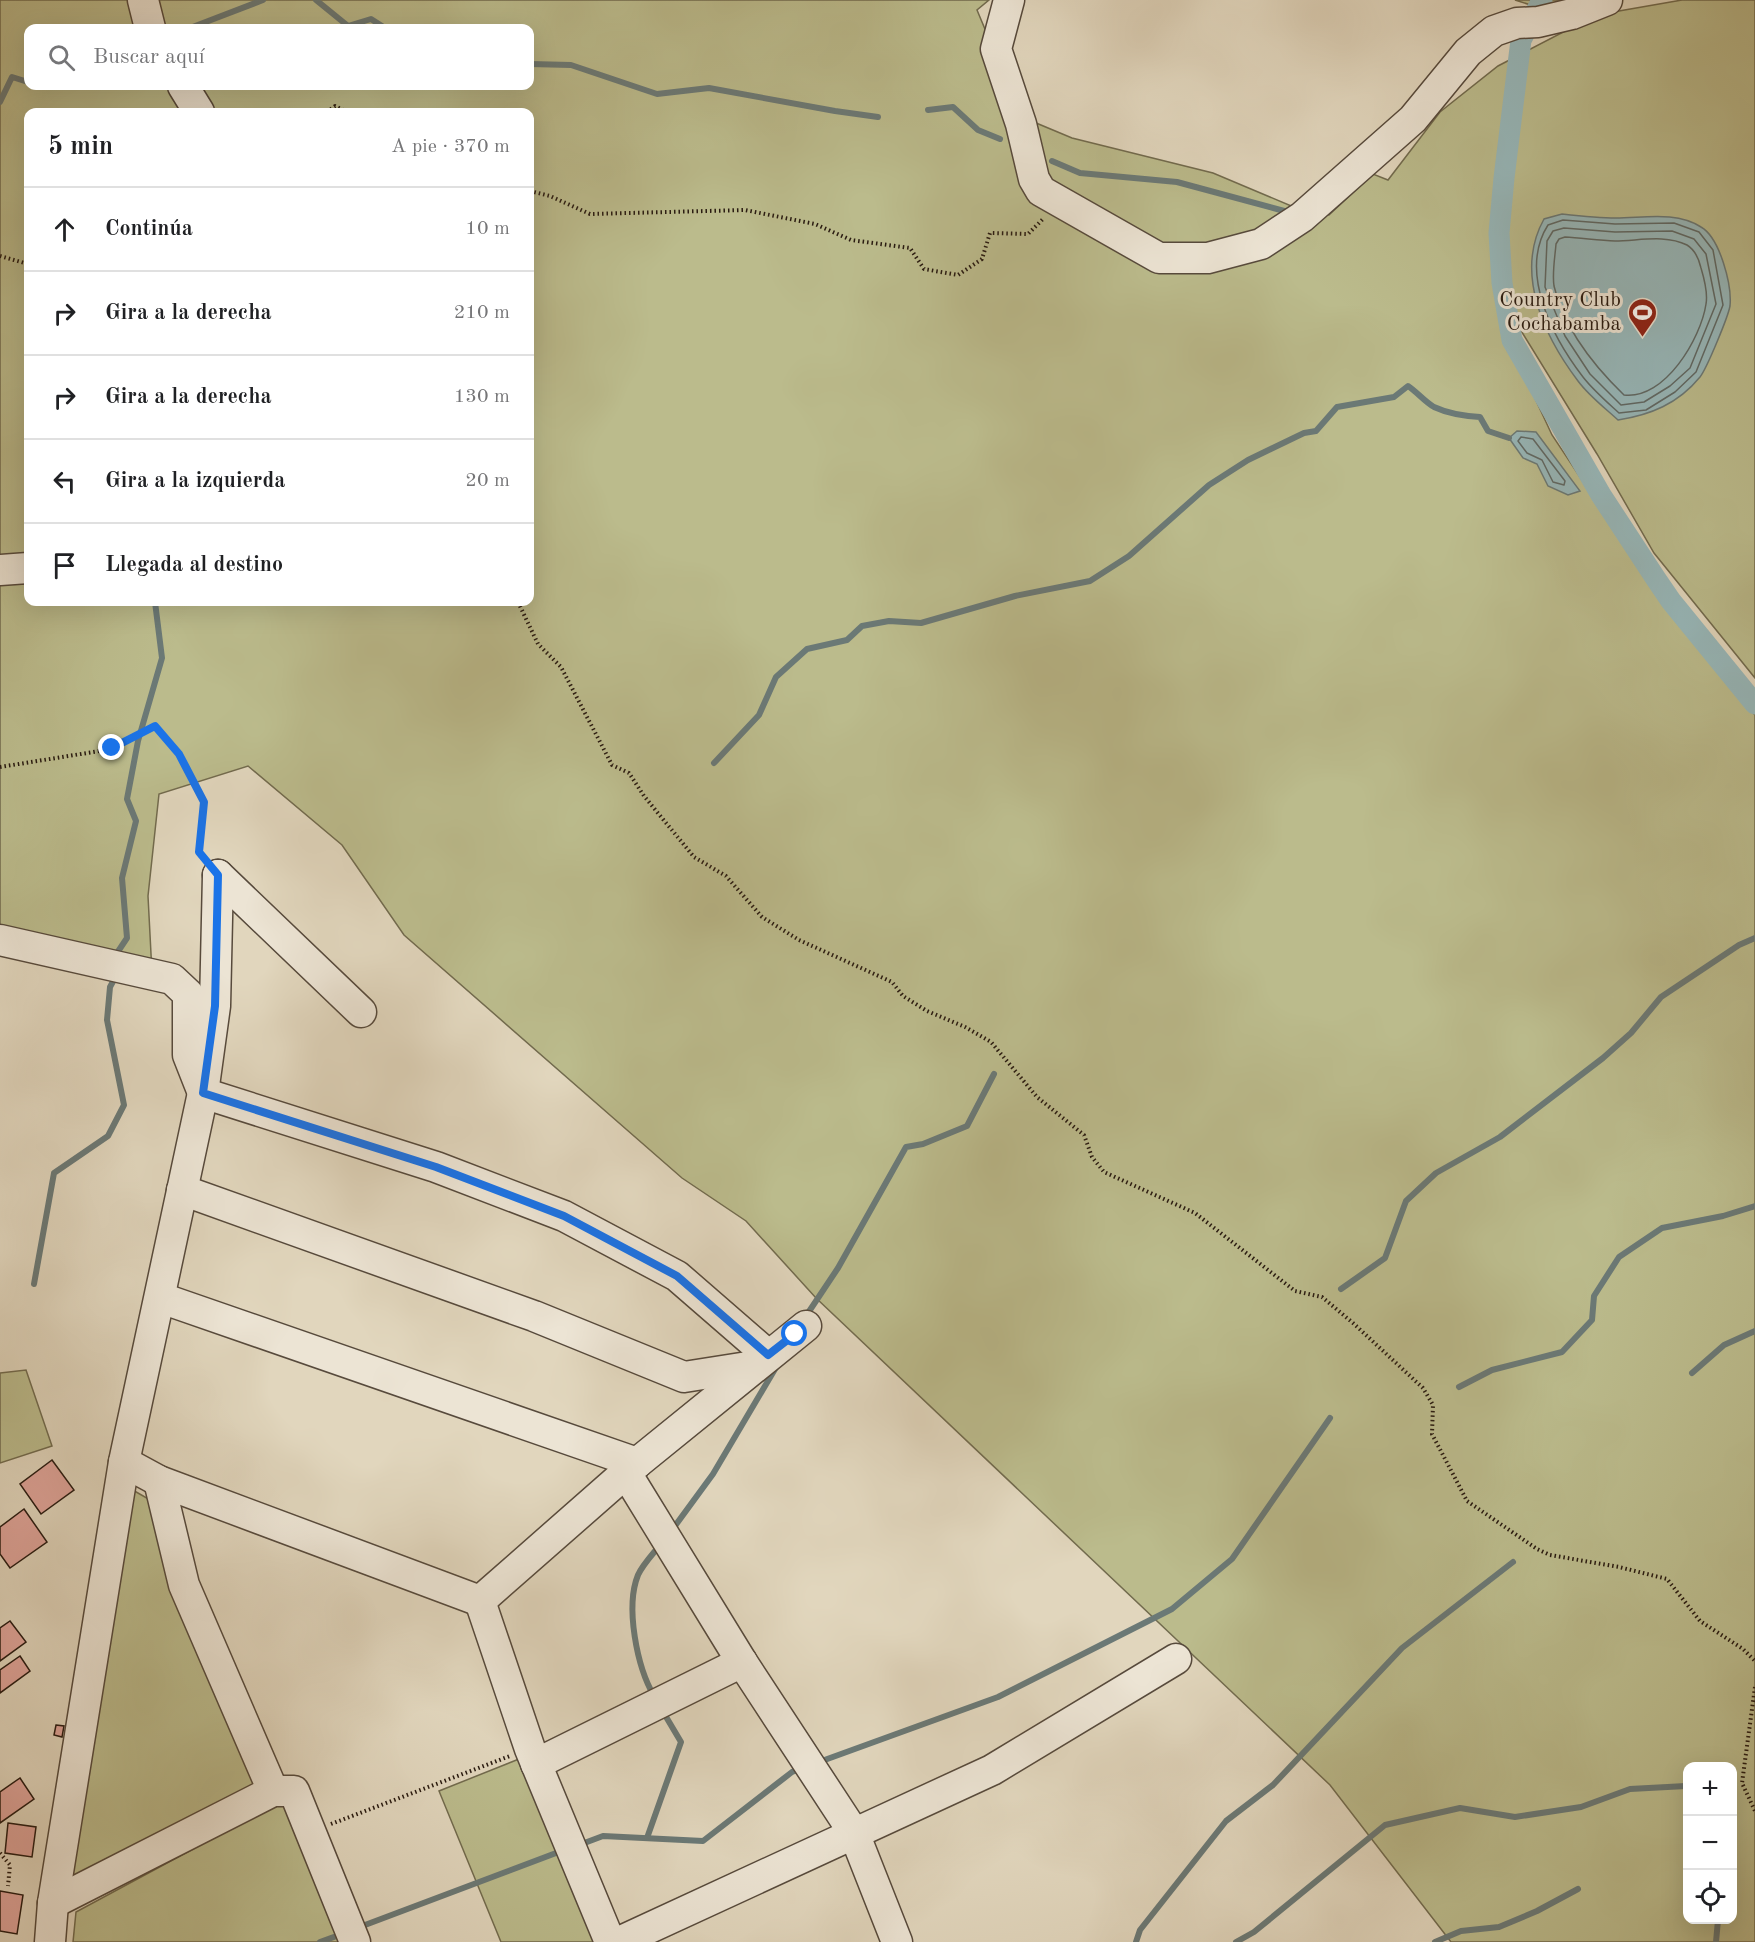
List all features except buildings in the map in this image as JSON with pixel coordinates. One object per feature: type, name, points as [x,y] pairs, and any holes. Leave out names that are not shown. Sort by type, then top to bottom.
[{"type":"street","points":[[143,0],[149,24]]},
{"type":"street","points":[[1009,0],[996,49],[1021,124],[1034,179],[1041,192],[1159,258],[1208,258],[1261,244],[1302,217],[1413,118],[1468,52],[1494,31],[1572,14],[1607,0]]},
{"type":"street","points":[[185,90],[197,108]]},
{"type":"street","points":[[0,570],[24,568]]},
{"type":"street","points":[[218,875],[361,1012]]},
{"type":"street","points":[[50,1942],[53,1904],[124,1462],[203,1093],[215,1006],[218,875]]},
{"type":"street","points":[[0,940],[172,979],[188,994],[188,1055],[203,1093]]},
{"type":"street","points":[[203,1093],[436,1167],[564,1216],[677,1276],[761,1360]]},
{"type":"street","points":[[182,1190],[534,1316],[684,1377],[707,1375],[761,1360]]},
{"type":"street","points":[[160,1298],[632,1468],[742,1662],[854,1833],[897,1942]]},
{"type":"street","points":[[480,1601],[632,1468],[761,1360],[806,1326]]},
{"type":"street","points":[[124,1462],[159,1481],[480,1601]]},
{"type":"street","points":[[159,1481],[184,1585],[273,1791]]},
{"type":"street","points":[[480,1601],[533,1756],[610,1942]]},
{"type":"street","points":[[619,1942],[992,1770],[1176,1659]]},
{"type":"street","points":[[533,1756],[742,1662]]},
{"type":"street","points":[[53,1904],[273,1791],[294,1791],[355,1942]]},
{"type":"path","points":[[534,192],[550,196],[590,214],[745,210],[815,224],[851,240],[910,248],[924,269],[958,275],[982,259],[990,233],[1028,234],[1059,202]]},
{"type":"path","points":[[0,256],[24,263]]},
{"type":"path","points":[[520,606],[538,644],[561,668],[612,765],[629,773],[644,796],[694,857],[726,876],[762,917],[799,939],[892,982],[903,996],[927,1011],[965,1027],[991,1042],[1037,1097],[1084,1134],[1092,1157],[1104,1172],[1196,1212],[1295,1291],[1322,1297],[1423,1388],[1433,1405],[1432,1434],[1467,1501],[1537,1549],[1550,1555],[1619,1567],[1667,1579],[1700,1621],[1743,1649],[1755,1661]]},
{"type":"path","points":[[0,767],[112,748],[155,726],[179,754],[204,802],[199,852],[218,875]]},
{"type":"path","points":[[1755,1687],[1742,1783],[1755,1811]]},
{"type":"path","points":[[311,1832],[533,1756]]},
{"type":"path","points":[[0,1853],[10,1865],[8,1886]]},
{"type":"green space","points":[[0,0],[989,0],[977,10],[987,34],[990,80],[1029,120],[1072,138],[1213,173],[1296,208],[1329,215],[1373,174],[1388,180],[1440,112],[1498,66],[1596,15],[1682,0],[1755,0],[1755,678],[1654,553],[1597,454],[1496,290],[1507,338],[1552,435],[1665,605],[1755,715],[1755,1942],[1451,1942],[1330,1785],[816,1298],[746,1221],[682,1178],[404,935],[342,845],[248,766],[159,794],[148,896],[152,973],[0,947]]},
{"type":"green space","points":[[1515,0],[1577,0],[1549,11]]},
{"type":"green space","points":[[26,1370],[52,1446],[0,1463],[0,1373]]},
{"type":"green space","points":[[131,1489],[152,1501],[257,1786],[68,1884]]},
{"type":"green space","points":[[519,1759],[594,1942],[501,1942],[439,1791]]},
{"type":"green space","points":[[284,1800],[341,1942],[73,1942],[76,1912]]},
{"type":"water","points":[[1562,214],[1602,218],[1671,217],[1701,227],[1714,241],[1727,275],[1730,306],[1717,342],[1700,377],[1682,394],[1663,407],[1618,420],[1582,386],[1554,344],[1537,303],[1532,261],[1535,240],[1544,219]]},
{"type":"water","points":[[1517,431],[1536,432],[1580,491],[1568,495],[1548,486],[1537,464],[1523,458],[1509,438]]},
{"type":"waterway","points":[[200,24],[263,0]]},
{"type":"waterway","points":[[316,0],[346,24]]},
{"type":"waterway","points":[[1542,0],[1521,40],[1499,233],[1502,283],[1512,340],[1601,495],[1656,579],[1671,601],[1755,704]]},
{"type":"waterway","points":[[355,24],[371,19],[379,24]]},
{"type":"waterway","points":[[534,64],[571,65],[657,94],[709,88],[878,117]]},
{"type":"waterway","points":[[0,102],[12,77],[24,81]]},
{"type":"waterway","points":[[928,110],[953,107],[978,130],[1000,139]]},
{"type":"waterway","points":[[1052,161],[1080,173],[1177,182],[1288,212]]},
{"type":"waterway","points":[[714,763],[759,715],[776,677],[807,649],[847,640],[862,626],[889,621],[921,623],[1015,596],[1090,581],[1129,556],[1209,485],[1248,460],[1304,433],[1316,431],[1337,407],[1394,397],[1408,386],[1434,407],[1457,414],[1480,417],[1488,431],[1509,438]]},
{"type":"waterway","points":[[119,958],[117,953],[127,938],[122,878],[136,821],[127,799],[138,741],[162,658],[156,606]]},
{"type":"waterway","points":[[1341,1289],[1385,1258],[1406,1201],[1436,1173],[1500,1137],[1603,1058],[1631,1033],[1661,997],[1739,945],[1755,938]]},
{"type":"waterway","points":[[34,1284],[54,1173],[108,1136],[124,1105],[107,1020],[110,987],[116,976]]},
{"type":"waterway","points":[[804,1319],[838,1268],[906,1147],[923,1144],[967,1126],[994,1074]]},
{"type":"waterway","points":[[1459,1387],[1492,1370],[1562,1352],[1592,1320],[1594,1296],[1619,1257],[1662,1228],[1723,1216],[1755,1206]]},
{"type":"waterway","points":[[1692,1373],[1724,1345],[1755,1331]]},
{"type":"waterway","points":[[672,1530],[713,1474],[778,1364]]},
{"type":"waterway","points":[[819,1762],[998,1697],[1172,1609],[1232,1559],[1330,1418]]},
{"type":"waterway","points":[[654,1696],[642,1669],[638,1653],[633,1603],[638,1575],[660,1545]]},
{"type":"waterway","points":[[1136,1942],[1140,1930],[1226,1821],[1273,1785],[1402,1648],[1513,1562]]},
{"type":"waterway","points":[[647,1838],[681,1742],[662,1710]]},
{"type":"waterway","points":[[579,1845],[603,1836],[703,1841],[792,1772],[801,1768]]},
{"type":"waterway","points":[[1236,1942],[1254,1932],[1385,1825],[1460,1808],[1515,1817],[1581,1807],[1630,1789],[1683,1786]]},
{"type":"waterway","points":[[357,1928],[564,1850]]},
{"type":"waterway","points":[[1435,1942],[1461,1931],[1499,1927],[1537,1911],[1578,1889]]},
{"type":"waterway","points":[[1716,1942],[1718,1924]]},
{"type":"waterway","points":[[320,1942],[342,1934]]},
{"type":"place","name":"Country Club Cochabamba","points":[[1642,338]]},
{"type":"route","points":[[112,748],[155,726],[179,754],[204,802],[199,852],[218,875],[215,1006],[203,1093],[436,1167],[564,1216],[677,1276],[768,1355],[795,1334]]}]
